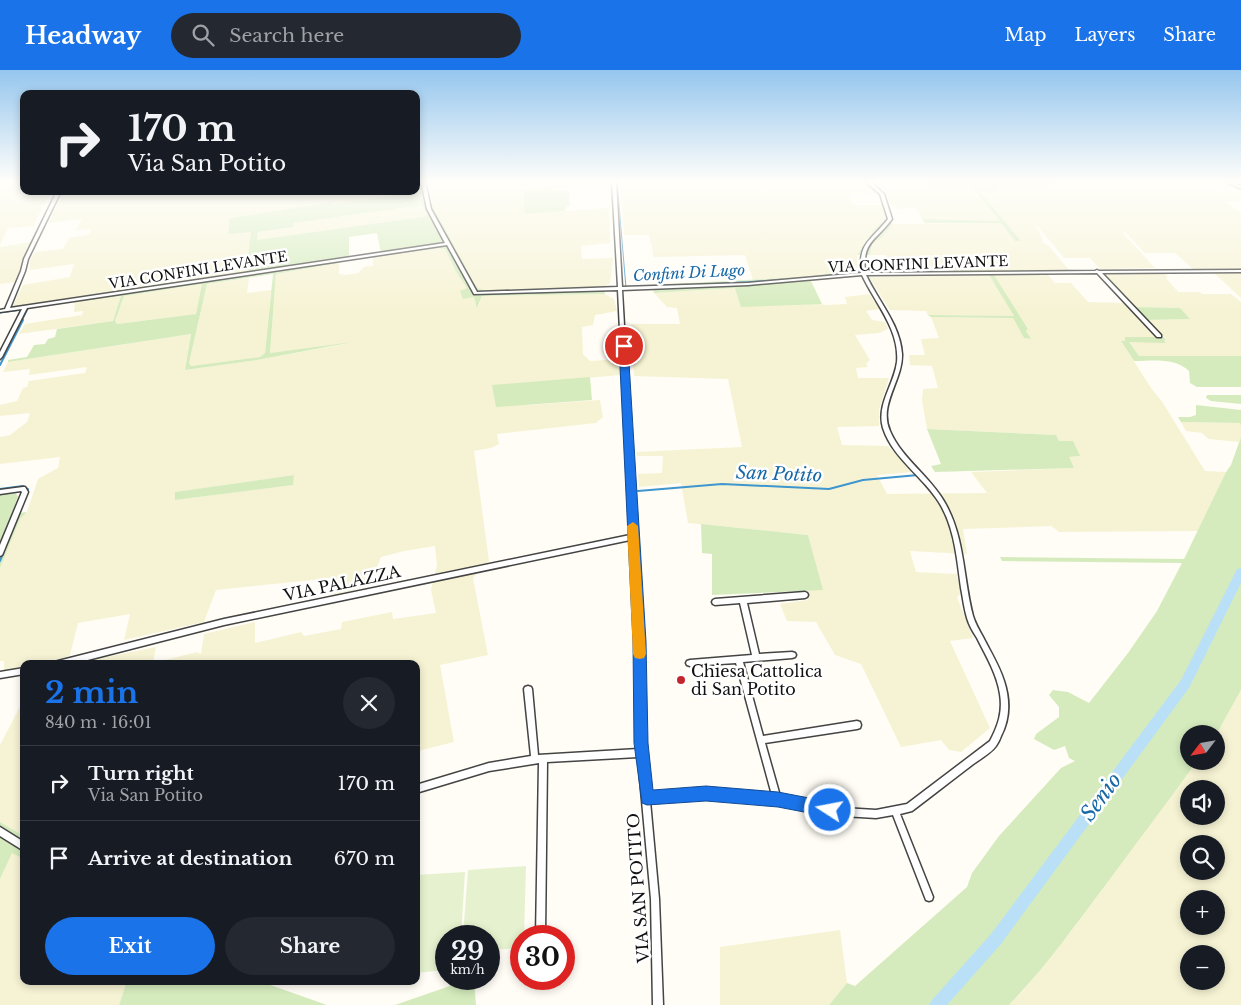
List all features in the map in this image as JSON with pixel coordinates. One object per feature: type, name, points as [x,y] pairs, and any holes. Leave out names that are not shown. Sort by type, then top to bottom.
[{"type":"street","points":[[7,310],[24,271],[26,259],[43,225]]},
{"type":"street","points":[[437,225],[448,244]]},
{"type":"street","name":"VIA SAN POTITO","points":[[617,225],[639,642],[642,753],[656,917],[658,1005]]},
{"type":"street","points":[[647,798],[706,794],[778,800],[843,812],[876,814],[895,811],[909,808],[993,744],[1001,730],[1006,713],[1005,698],[998,671],[971,619],[961,558],[948,514],[932,488],[896,448],[885,428],[886,404],[899,370],[900,353],[886,313],[863,274],[865,248],[885,225]]},
{"type":"street","name":"VIA CONFINI LEVANTE","points":[[0,311],[448,244],[476,293],[621,290],[748,284],[863,274],[1241,271]]},
{"type":"street","points":[[1097,271],[1159,336]]},
{"type":"street","points":[[0,358],[25,308]]},
{"type":"street","points":[[0,492],[22,489],[25,492],[0,553]]},
{"type":"street","name":"VIA PALAZZA","points":[[74,660],[224,622],[633,537]]},
{"type":"street","points":[[715,602],[804,595]]},
{"type":"street","points":[[743,600],[756,658]]},
{"type":"street","points":[[690,663],[792,655]]},
{"type":"street","points":[[740,660],[778,800]]},
{"type":"street","points":[[0,676],[20,672]]},
{"type":"street","points":[[528,689],[539,758],[541,925]]},
{"type":"street","points":[[761,740],[856,725]]},
{"type":"street","points":[[420,787],[481,770],[539,758],[642,753]]},
{"type":"street","points":[[895,811],[929,897]]},
{"type":"street","points":[[0,831],[20,844]]},
{"type":"shaded area","points":[[0,225],[34,225],[8,228],[0,245]]},
{"type":"shaded area","points":[[79,225],[240,225],[252,232],[246,274],[12,308],[23,285],[70,277],[74,264],[30,270],[30,260],[35,252],[63,249],[69,238],[88,235],[92,229],[76,230]]},
{"type":"shaded area","points":[[294,225],[367,225],[257,240],[258,232],[293,227]]},
{"type":"shaded area","points":[[443,225],[609,225],[610,243],[581,246],[582,259],[613,258],[610,283],[603,287],[487,291],[477,288]]},
{"type":"shaded area","points":[[623,225],[879,225],[857,255],[857,270],[803,277],[753,280],[745,255],[654,257],[649,235],[624,235]]},
{"type":"shaded area","points":[[892,225],[1003,225],[1015,241],[1003,225],[1035,225],[1043,240],[1042,242],[1049,246],[1069,270],[891,270],[886,255],[870,255],[874,240],[879,240]]},
{"type":"shaded area","points":[[1036,225],[1241,225],[1241,269],[1193,269],[1175,253],[1145,253],[1125,232],[1123,233],[1155,268],[1100,269],[1090,258],[1064,258]]},
{"type":"shaded area","points":[[31,242],[15,282],[0,284],[0,247]]},
{"type":"shaded area","points":[[441,248],[445,249],[456,272],[474,297],[478,307],[482,296],[605,294],[614,299],[617,311],[595,315],[593,325],[582,327],[583,354],[590,361],[620,359],[620,375],[493,386],[528,405],[600,400],[603,417],[596,423],[497,434],[499,444],[491,448],[474,451],[489,561],[473,578],[488,655],[440,665],[454,742],[420,750],[420,660],[165,660],[197,652],[201,654],[204,634],[255,622],[255,643],[301,632],[304,636],[341,629],[342,622],[392,612],[393,619],[436,613],[431,590],[437,565],[435,546],[381,557],[370,585],[332,596],[331,578],[216,590],[204,622],[124,640],[130,614],[78,623],[70,655],[55,660],[20,660],[20,667],[4,670],[4,661],[0,661],[0,568],[20,519],[27,512],[38,479],[58,468],[60,457],[0,464],[0,437],[10,435],[27,422],[30,413],[0,416],[0,405],[17,401],[23,388],[27,387],[29,381],[85,373],[87,367],[29,375],[30,369],[3,372],[8,362],[191,334],[185,370],[257,360],[345,344],[270,353],[276,274],[339,263],[339,274],[346,275],[358,273],[364,267],[373,266],[373,257]],"holes":[[[294,475],[292,485],[175,500],[176,492]]]},
{"type":"shaded area","points":[[1163,272],[1178,292],[1231,294],[1241,302],[1241,356],[1139,356],[1129,342],[1166,342],[1164,340],[1166,339],[1148,320],[1189,319],[1180,308],[1132,307],[1103,274]]},
{"type":"shaded area","points":[[1046,273],[1055,283],[1071,283],[1088,302],[1124,303],[1157,337],[1126,337],[1125,341],[1121,341],[1151,388],[1163,403],[1205,471],[1226,472],[1198,531],[1059,532],[1051,526],[963,529],[967,554],[910,551],[916,572],[957,574],[961,593],[957,597],[973,638],[950,641],[990,728],[961,752],[949,750],[941,740],[901,747],[861,664],[835,655],[816,622],[787,621],[780,604],[808,600],[807,590],[822,590],[808,535],[688,523],[681,483],[639,487],[638,474],[662,473],[663,456],[637,456],[636,452],[742,447],[728,379],[634,376],[631,324],[680,324],[677,308],[667,307],[654,293],[735,288],[825,305],[847,304],[845,297],[869,294],[880,309],[866,311],[872,320],[885,322],[888,329],[879,333],[855,335],[870,360],[866,364],[868,367],[856,368],[858,378],[889,378],[879,410],[879,426],[837,427],[842,445],[888,446],[913,472],[877,475],[887,494],[987,493],[971,472],[1073,468],[1068,457],[1079,456],[1059,441],[1055,435],[927,429],[922,400],[923,389],[938,388],[932,366],[910,365],[909,355],[925,355],[921,339],[939,338],[931,317],[1013,318],[1024,338],[1031,339],[1026,331],[1028,329],[993,275]]},
{"type":"shaded area","points":[[1214,273],[1241,273],[1241,298]]},
{"type":"shaded area","points":[[989,275],[1014,316],[928,315],[926,311],[890,310],[869,277]]},
{"type":"shaded area","points":[[249,278],[247,293],[271,290],[265,353],[260,357],[191,366],[189,363],[207,284]]},
{"type":"shaded area","points":[[203,284],[196,314],[117,324],[115,321],[124,296]]},
{"type":"shaded area","points":[[121,296],[113,321],[19,334],[25,324],[82,315],[83,311],[74,312],[75,302]]},
{"type":"shaded area","points":[[1181,422],[1241,423],[1241,437],[1239,442],[1209,439],[1202,433],[1186,431]]},
{"type":"shaded area","points":[[156,647],[154,660],[92,660]]},
{"type":"shaded area","points":[[1241,690],[1241,1005],[1009,1005],[1022,992],[1072,930],[1180,784],[1180,825],[1225,825],[1225,780],[1183,780],[1190,770],[1225,770],[1225,725],[1222,725]]},
{"type":"shaded area","points":[[20,707],[20,834],[0,822],[0,745]]},
{"type":"shaded area","points":[[12,852],[20,857],[20,985],[126,985],[119,1005],[0,1005],[0,879]]},
{"type":"shaded area","points":[[840,930],[847,983],[829,1005],[720,1005],[720,947]]},
{"type":"green space","points":[[229,225],[294,225],[293,227],[258,232],[257,240],[367,225],[443,225],[477,288],[487,291],[603,287],[605,294],[482,296],[477,308],[474,297],[463,299],[460,291],[467,288],[456,272],[445,249],[440,248],[373,257],[373,254],[381,253],[377,233],[349,237],[349,258],[339,259],[339,263],[276,274],[270,353],[353,342],[257,360],[185,370],[191,334],[8,362],[8,360],[27,357],[34,345],[45,344],[48,339],[55,337],[57,329],[113,321],[121,296],[75,302],[77,299],[246,274],[251,232],[228,234]],"holes":[[[273,274],[265,353],[260,357],[191,366],[189,363],[207,284]],[[202,284],[196,314],[117,324],[115,321],[124,296]]]},
{"type":"green space","points":[[879,225],[892,225],[879,240],[873,240],[870,255],[857,255]]},
{"type":"green space","points":[[1002,225],[1007,225],[1021,241],[1015,241]]},
{"type":"green space","points":[[857,270],[858,276],[811,281],[822,304],[741,307],[735,288],[654,293],[652,285],[803,277]]},
{"type":"green space","points":[[891,270],[1045,270],[1046,273],[994,275],[1028,329],[1026,331],[1031,339],[1024,338],[1013,318],[931,317],[928,315],[1014,316],[989,275],[890,276]]},
{"type":"green space","points":[[1124,303],[1129,303],[1133,307],[1180,308],[1190,319],[1148,320],[1166,340],[1164,340],[1166,343],[1129,342],[1139,356],[1241,356],[1241,387],[1197,387],[1190,383],[1189,371],[1177,364],[1163,361],[1134,361],[1121,341],[1125,341],[1125,337],[1156,337]]},
{"type":"green space","points":[[590,377],[592,400],[496,407],[492,385]]},
{"type":"green space","points":[[1207,395],[1241,395],[1241,404],[1211,401],[1206,398]]},
{"type":"green space","points":[[1196,405],[1241,410],[1241,426],[1240,423],[1181,422],[1178,417],[1196,415]]},
{"type":"green space","points":[[927,429],[1056,435],[1059,441],[1073,441],[1080,456],[1069,457],[1074,468],[935,472],[931,466],[941,464]]},
{"type":"green space","points":[[1241,437],[1241,690],[1222,725],[1180,725],[1180,770],[1190,770],[1183,780],[1180,780],[1180,784],[1151,824],[1058,948],[1009,1005],[829,1005],[847,983],[855,986],[967,887],[972,873],[999,836],[1061,768],[1075,761],[1069,758],[1065,746],[1054,750],[1034,739],[1036,734],[1059,717],[1059,707],[1049,695],[1053,690],[1068,692],[1089,703],[1128,653],[1157,611],[1182,563],[1002,561],[1000,557],[1184,559],[1231,465]]},
{"type":"green space","points":[[294,475],[293,485],[175,500],[175,492]]},
{"type":"green space","points":[[14,492],[18,496],[12,514],[27,512],[20,519],[0,568],[0,494]]},
{"type":"green space","points":[[701,524],[808,535],[823,590],[712,595],[712,554],[702,553]]},
{"type":"green space","points":[[0,822],[20,834],[20,857],[12,853],[0,879]]},
{"type":"green space","points":[[526,866],[524,925],[510,925],[510,949],[500,949],[500,925],[464,925],[468,870]]},
{"type":"green space","points":[[465,872],[462,925],[435,925],[435,971],[420,973],[420,875]]},
{"type":"green space","points":[[126,985],[270,985],[327,1005],[119,1005]]},
{"type":"green space","points":[[438,990],[475,990],[476,1005],[395,1005]]},
{"type":"waterway","name":"Confini Di Lugo","points":[[621,225],[626,288]]},
{"type":"waterway","name":"Confini Di Lugo","points":[[815,277],[860,271]]},
{"type":"waterway","name":"Confini Di Lugo","points":[[688,285],[793,279]]},
{"type":"waterway","name":"San Potito","points":[[0,313],[28,309],[22,321]]},
{"type":"waterway","name":"San Potito","points":[[0,365],[23,320]]},
{"type":"waterway","name":"San Potito","points":[[638,491],[722,484],[829,489],[863,480],[918,475]]},
{"type":"waterway","name":"San Potito","points":[[0,489],[23,486],[28,489],[27,491]]},
{"type":"waterway","name":"San Potito","points":[[0,561],[4,551]]},
{"type":"waterway","name":"Senio","points":[[937,1005],[996,939],[1185,684],[1241,572]]},
{"type":"slow traffic","points":[[633,526],[640,654]]},
{"type":"place","name":"Chiesa Cattolica di San Potito","points":[[681,680]]},
{"type":"route","points":[[624,346],[639,642],[641,743],[647,798],[706,794],[778,800],[830,810]]}]
